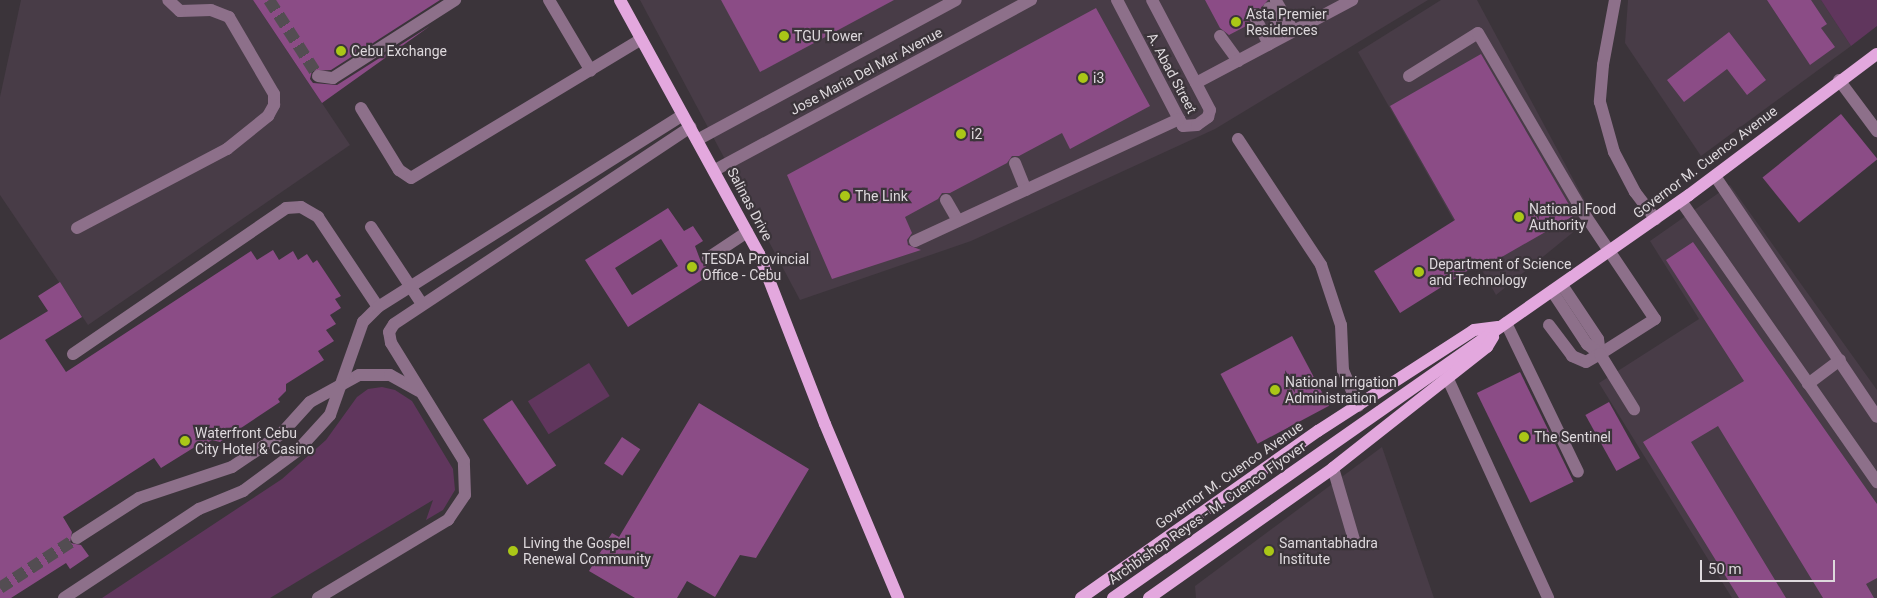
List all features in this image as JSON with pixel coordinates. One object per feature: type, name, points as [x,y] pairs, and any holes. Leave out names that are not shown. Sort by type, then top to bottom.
[{"type":"main road","name":"Salinas Drive","points":[[620,0],[715,170],[759,254],[885,573],[898,598]]},
{"type":"main road","name":"Governor M. Cuenco Avenue","points":[[1319,452],[1681,201],[1839,80],[1877,54]]},
{"type":"main road","name":"Governor M. Cuenco Avenue","points":[[1081,598],[1358,406],[1474,330],[1503,325]]},
{"type":"main road","name":"Governor M. Cuenco Avenue","points":[[1149,598],[1332,468],[1486,347],[1503,325]]},
{"type":"main road","name":"Archbishop Reyes - M. Cuenco Flyover","points":[[1113,598],[1319,452]]},
{"type":"main road","name":"Salinas Drive","points":[[885,573],[889,598]]},
{"type":"street","points":[[77,228],[227,149],[268,116],[274,105],[274,94],[229,17],[211,10],[180,11],[168,0]]},
{"type":"street","points":[[318,76],[333,78],[455,0]]},
{"type":"street","points":[[549,0],[591,71]]},
{"type":"street","name":"Jose Maria Del Mar Avenue","points":[[697,140],[956,0]]},
{"type":"street","name":"Jose Maria Del Mar Avenue","points":[[715,170],[1031,0]]},
{"type":"street","name":"A. Abad Street","points":[[1117,0],[1179,119],[1184,126],[1191,127],[1208,117],[1210,110],[1152,0]]},
{"type":"street","points":[[1196,83],[1352,0]]},
{"type":"street","points":[[1615,0],[1603,65],[1600,102],[1614,152],[1635,192],[1655,219]]},
{"type":"street","points":[[1273,4],[1289,34]]},
{"type":"street","points":[[1254,15],[1269,44]]},
{"type":"street","points":[[1409,76],[1478,33],[1609,251],[1655,319],[1586,362],[1572,356],[1550,325]]},
{"type":"street","points":[[1220,36],[1238,61]]},
{"type":"street","points":[[361,108],[399,170],[411,178],[642,39]]},
{"type":"street","points":[[1839,80],[1877,132]]},
{"type":"street","points":[[64,598],[199,509],[243,491],[274,470],[303,446],[330,415],[363,322],[378,307],[683,114]]},
{"type":"street","points":[[915,240],[1179,119]]},
{"type":"street","points":[[318,598],[448,520],[460,506],[467,481],[464,461],[391,343],[389,332],[394,324],[690,127]]},
{"type":"street","points":[[1238,139],[1321,265],[1341,325],[1344,370],[1358,406]]},
{"type":"street","points":[[1015,163],[1026,190]]},
{"type":"street","points":[[1714,176],[1877,417]]},
{"type":"street","points":[[946,200],[958,221]]},
{"type":"street","points":[[1681,201],[1877,482]]},
{"type":"street","points":[[73,354],[286,208],[301,207],[318,218],[378,307]]},
{"type":"street","points":[[371,226],[422,304]]},
{"type":"street","points":[[708,258],[747,232]]},
{"type":"street","points":[[1557,288],[1587,344],[1600,354],[1634,409]]},
{"type":"street","points":[[1503,325],[1578,472]]},
{"type":"street","points":[[1808,384],[1840,360]]},
{"type":"street","points":[[77,538],[139,498],[232,467],[281,434],[310,402],[359,375],[374,373],[390,375],[421,392]]},
{"type":"street","points":[[1447,378],[1548,598]]},
{"type":"street","points":[[1332,468],[1354,540]]},
{"type":"shaded area","points":[[21,0],[253,0],[350,145],[88,325],[0,195],[0,97]]},
{"type":"shaded area","points":[[640,0],[1428,0],[1215,129],[971,241],[800,300]]},
{"type":"shaded area","points":[[1441,0],[1477,0],[1593,216],[1496,295],[1358,52]]},
{"type":"shaded area","points":[[1628,0],[1821,0],[1851,46],[1701,156],[1625,43]]},
{"type":"shaded area","points":[[1821,0],[1877,0],[1877,26],[1851,46]]},
{"type":"shaded area","points":[[1730,185],[1877,390],[1877,598],[1732,598],[1599,383],[1699,319],[1650,241]]},
{"type":"shaded area","points":[[589,363],[610,396],[549,434],[528,401]]},
{"type":"shaded area","points":[[382,387],[395,390],[412,401],[453,469],[455,490],[443,510],[426,520],[433,500],[270,598],[102,598],[282,479],[326,440],[357,397],[368,389]]},
{"type":"shaded area","points":[[1382,447],[1434,598],[1196,598],[1195,586]]},
{"type":"building","name":"Cebu Exchange","points":[[253,0],[440,0],[331,70],[312,71],[310,79],[313,83],[337,85],[430,26],[322,103]]},
{"type":"building","name":"TGU Tower","points":[[721,0],[894,0],[760,72]]},
{"type":"building","name":"Asta Premier Residences","points":[[1205,0],[1268,0],[1261,8],[1265,16],[1259,8],[1251,8],[1246,14],[1250,24],[1229,35],[1220,28]]},
{"type":"building","points":[[1767,0],[1811,0],[1827,24],[1821,28],[1835,47],[1810,65]]},
{"type":"building","points":[[1096,8],[1150,106],[1070,149],[1062,133],[1019,156],[1012,156],[1007,163],[950,193],[942,193],[938,199],[905,217],[912,233],[907,240],[908,245],[921,250],[832,279],[787,175]]},
{"type":"building","points":[[1729,32],[1766,80],[1747,95],[1727,69],[1684,102],[1667,80]]},
{"type":"building","points":[[1481,54],[1575,215],[1486,266],[1483,261],[1400,313],[1374,271],[1455,220],[1390,106]]},
{"type":"building","points":[[1841,114],[1877,159],[1799,223],[1763,178]]},
{"type":"building","name":"TESDA Provincial Office - Cebu","points":[[668,208],[684,231],[693,226],[703,241],[695,246],[701,262],[713,273],[628,327],[585,260]],"holes":[[[661,239],[678,266],[632,295],[615,268]]]},
{"type":"building","points":[[1693,242],[1877,504],[1877,578],[1866,584],[1874,598],[1823,598],[1718,426],[1691,442],[1786,598],[1739,598],[1643,442],[1744,381],[1666,260]]},
{"type":"building","name":"Waterfront Cebu City Hotel & Casino","points":[[273,250],[279,260],[293,251],[298,260],[307,254],[313,263],[317,260],[341,296],[335,299],[341,308],[330,315],[336,324],[326,330],[334,341],[318,351],[324,360],[286,384],[286,391],[278,399],[280,402],[220,442],[212,440],[200,448],[198,445],[161,468],[154,458],[63,517],[72,532],[70,543],[81,545],[89,556],[70,569],[66,563],[11,598],[0,598],[0,340],[48,311],[38,296],[60,282],[82,317],[45,340],[66,372],[251,251],[257,260]]},
{"type":"building","name":"National Irrigation Administration","points":[[1292,336],[1329,406],[1258,444],[1220,374]]},
{"type":"building","name":"The Sentinel","points":[[1520,372],[1573,482],[1530,503],[1477,393]]},
{"type":"building","points":[[512,400],[556,465],[527,485],[483,420]]},
{"type":"building","points":[[1609,402],[1640,458],[1616,471],[1585,415]]},
{"type":"building","points":[[699,403],[809,469],[756,558],[740,555],[715,597],[687,581],[677,598],[635,598],[589,571],[612,533],[619,537]]},
{"type":"building","points":[[622,437],[640,449],[622,476],[604,464]]},
{"type":"tunnel","points":[[269,0],[318,76]]},
{"type":"tunnel","points":[[0,588],[77,538]]},
{"type":"place","name":"Asta Premier Residences","points":[[1236,22]]},
{"type":"place","name":"TGU Tower","points":[[784,36]]},
{"type":"place","name":"Cebu Exchange","points":[[341,51]]},
{"type":"place","name":"i3","points":[[1083,78]]},
{"type":"place","name":"i2","points":[[961,134]]},
{"type":"place","name":"The Link","points":[[845,196]]},
{"type":"place","name":"National Food Authority","points":[[1519,217]]},
{"type":"place","name":"TESDA Provincial Office - Cebu","points":[[692,267]]},
{"type":"place","name":"Department of Science and Technology","points":[[1419,272]]},
{"type":"place","name":"National Irrigation Administration","points":[[1275,390]]},
{"type":"place","name":"The Sentinel","points":[[1524,437]]},
{"type":"place","name":"Waterfront Cebu City Hotel & Casino","points":[[185,441]]},
{"type":"place","name":"Living the Gospel Renewal Community","points":[[513,551]]},
{"type":"place","name":"Samantabhadra Institute","points":[[1269,551]]}]
